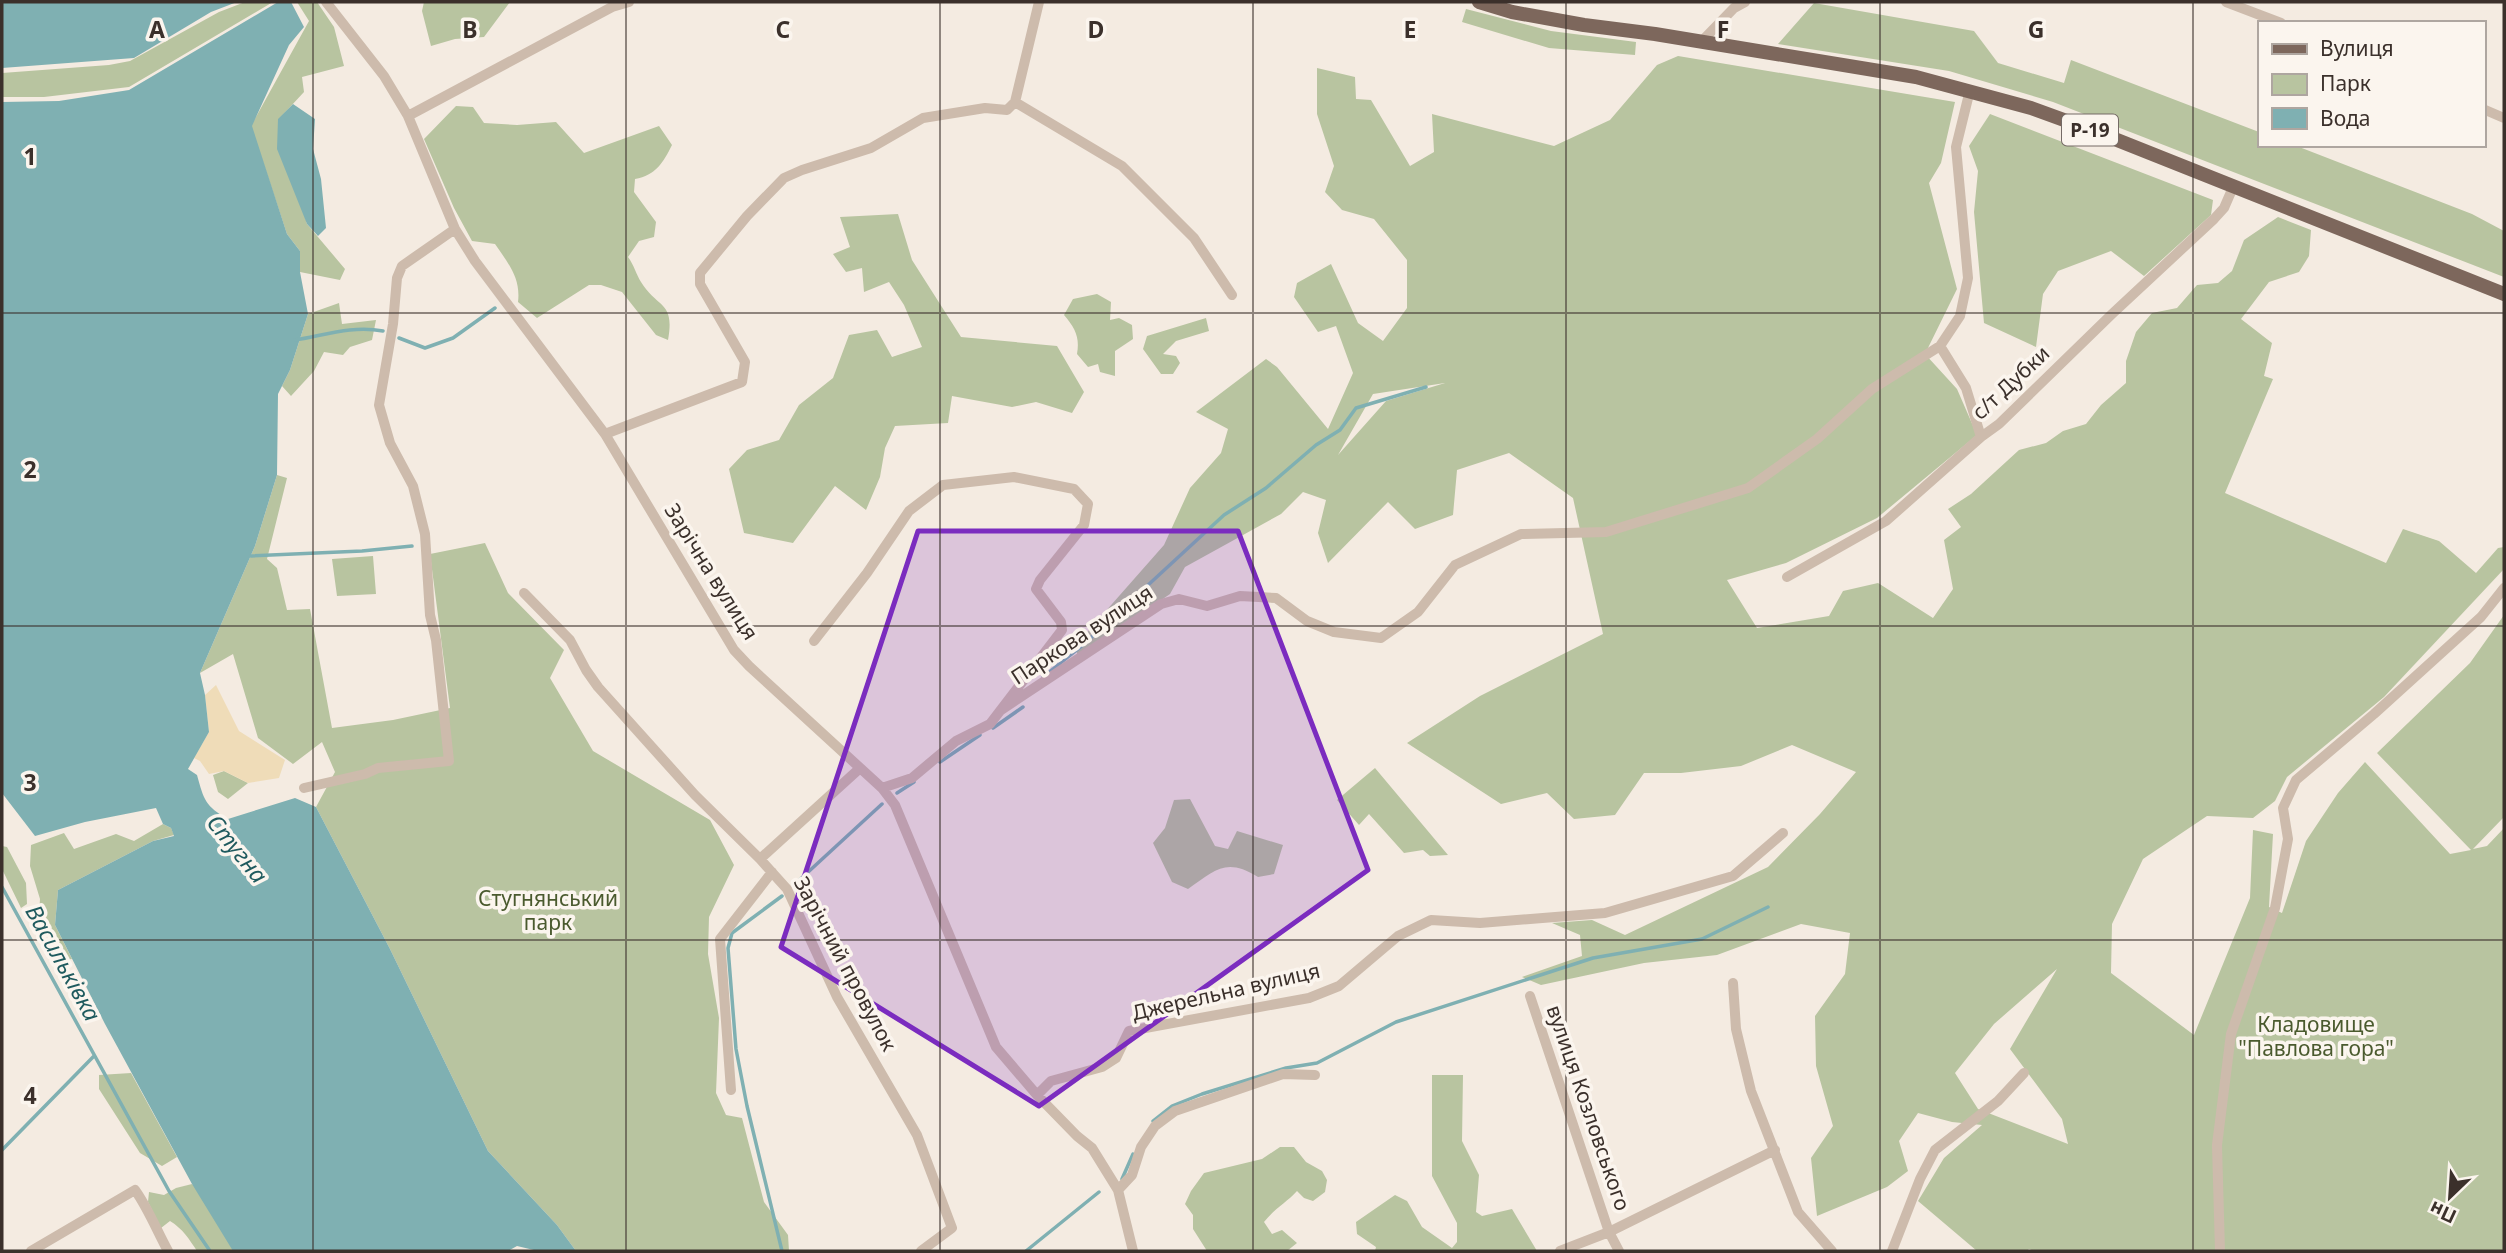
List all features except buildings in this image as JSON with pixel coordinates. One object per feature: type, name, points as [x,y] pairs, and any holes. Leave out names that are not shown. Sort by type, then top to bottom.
[{"type":"main road","name":"Р-19","points":[[1479,2],[1512,12],[1584,25],[1702,41],[1916,76],[1970,90],[2031,108],[2504,294]]},
{"type":"street","name":"Зарічна вулиця","points":[[326,2],[384,75],[408,116],[455,229],[475,261],[605,434],[734,650],[882,788],[895,806],[996,1047],[1037,1095],[1091,1148],[1118,1190],[1133,1251]]},
{"type":"street","points":[[408,116],[612,7],[629,2]]},
{"type":"street","points":[[605,434],[741,382],[745,362],[700,285],[700,273],[747,216],[784,178],[871,148],[923,118],[985,108],[1007,110],[1015,102],[1039,2]]},
{"type":"street","points":[[1702,41],[1734,8],[1745,2]]},
{"type":"street","points":[[2226,2],[2276,21]]},
{"type":"street","points":[[1970,90],[1956,147],[1968,278],[1960,316],[1940,346],[1966,388],[1981,437]]},
{"type":"street","points":[[1015,102],[1122,166],[1194,238],[1231,295]]},
{"type":"street","points":[[2485,110],[2504,118]]},
{"type":"street","name":"с/т Дубки","points":[[1787,577],[1885,521],[1981,437],[1999,425],[2214,219],[2224,208],[2234,186]]},
{"type":"street","points":[[304,788],[365,774],[377,768],[449,761],[436,640],[430,615],[425,534],[413,486],[390,443],[379,405],[393,324],[397,278],[402,267],[455,229]]},
{"type":"street","name":"Паркова вулиця","points":[[1002,710],[1161,604],[1179,599],[1207,606],[1240,596],[1276,598],[1307,621],[1334,632],[1381,638],[1418,612],[1455,565],[1521,534],[1606,532],[1748,488],[1809,445],[1872,388],[1940,346]]},
{"type":"street","points":[[814,641],[867,573],[909,511],[943,485],[1014,477],[1074,489],[1088,504],[1084,525],[1036,589],[1061,622],[1062,630],[990,724],[956,741],[912,778],[882,788]]},
{"type":"street","points":[[2220,1251],[2217,1145],[2231,1034],[2275,908],[2288,839],[2283,808],[2296,780],[2481,617],[2504,588]]},
{"type":"street","name":"Зарічний провулок","points":[[524,593],[570,640],[586,670],[615,706],[695,795],[787,889],[837,997],[917,1135],[952,1228],[921,1251]]},
{"type":"street","points":[[760,859],[859,769]]},
{"type":"street","name":"Джерельна вулиця","points":[[1037,1095],[1051,1081],[1102,1067],[1116,1058],[1129,1031],[1309,998],[1339,986],[1398,936],[1431,920],[1480,923],[1605,913],[1733,876],[1783,833]]},
{"type":"street","points":[[731,1090],[720,939],[772,872]]},
{"type":"street","points":[[1733,983],[1736,1029],[1751,1091],[1798,1212],[1832,1251]]},
{"type":"street","name":"вулиця Козловського","points":[[1530,996],[1609,1232],[1619,1251]]},
{"type":"street","points":[[1892,1251],[1920,1179],[1935,1150],[1998,1101],[2024,1073]]},
{"type":"street","points":[[1118,1190],[1132,1175],[1141,1147],[1155,1126],[1175,1111],[1283,1074],[1315,1075]]},
{"type":"street","points":[[1560,1251],[1609,1232],[1775,1150]]},
{"type":"street","points":[[31,1251],[135,1190],[169,1251]]},
{"type":"highlighted area","points":[[918,531],[1238,531],[1368,870],[1039,1106],[781,947]]},
{"type":"green space","points":[[245,2],[273,2],[129,87],[44,97],[2,97],[2,73],[130,61],[219,12]]},
{"type":"green space","points":[[297,2],[317,2],[334,27],[344,66],[302,77],[304,92],[278,120],[307,224],[345,269],[340,280],[300,272],[300,251],[287,234],[251,126],[309,21]]},
{"type":"green space","points":[[424,2],[510,2],[484,37],[455,39],[431,46],[422,11]]},
{"type":"green space","points":[[1814,3],[1974,31],[1998,63],[2064,83],[2071,60],[2258,132],[2258,147],[2299,147],[2472,214],[2504,231],[2504,277],[2053,102],[1949,71],[1778,44]]},
{"type":"green space","points":[[1466,9],[1551,31],[1636,42],[1635,55],[1549,48],[1462,22]]},
{"type":"green space","name":"Кладовище \"Павлова гора\"","points":[[1678,56],[1955,102],[1941,163],[1929,183],[1957,289],[1925,354],[1957,389],[1977,435],[1877,518],[1786,563],[1727,580],[1757,628],[1829,616],[1843,591],[1878,583],[1933,618],[1953,589],[1944,540],[1961,527],[1948,509],[1971,494],[2019,450],[2046,443],[2063,431],[2086,424],[2101,405],[2126,383],[2126,361],[2136,332],[2152,313],[2177,308],[2197,285],[2218,283],[2232,271],[2244,240],[2278,217],[2311,230],[2309,256],[2299,272],[2269,282],[2241,319],[2272,343],[2264,376],[2273,379],[2225,493],[2386,563],[2403,529],[2439,541],[2476,573],[2498,548],[2504,547],[2504,569],[2384,697],[2287,777],[2275,801],[2253,818],[2207,816],[2143,859],[2112,924],[2111,973],[2194,1035],[2250,898],[2253,830],[2273,834],[2269,907],[2282,913],[2306,841],[2338,793],[2365,762],[2450,854],[2471,850],[2377,753],[2470,663],[2504,615],[2504,817],[2473,849],[2487,846],[2504,828],[2504,1251],[1977,1251],[1918,1201],[1944,1158],[1982,1125],[1952,1122],[1918,1113],[1899,1141],[1908,1171],[1887,1187],[1817,1216],[1811,1158],[1833,1126],[1816,1066],[1815,1016],[1845,974],[1850,933],[1801,924],[1717,955],[1644,963],[1541,985],[1522,977],[1582,956],[1580,935],[1552,923],[1592,920],[1625,935],[1768,867],[1820,814],[1856,772],[1792,745],[1741,766],[1681,773],[1644,773],[1615,815],[1574,819],[1547,793],[1501,804],[1407,743],[1480,696],[1603,634],[1573,498],[1509,453],[1457,470],[1453,515],[1415,529],[1388,502],[1328,563],[1318,533],[1326,500],[1303,492],[1281,514],[1185,567],[1170,594],[1078,657],[1075,646],[1164,545],[1190,488],[1221,453],[1228,429],[1196,412],[1266,359],[1277,367],[1328,429],[1353,373],[1336,326],[1318,332],[1294,297],[1297,283],[1331,264],[1358,323],[1383,341],[1407,308],[1407,260],[1374,219],[1342,210],[1325,192],[1334,166],[1317,114],[1317,68],[1355,77],[1356,99],[1371,100],[1410,166],[1434,152],[1432,114],[1554,146],[1610,120],[1657,65]],"holes":[[[1445,383],[1386,401],[1338,455],[1373,394]],[[2057,969],[2010,1049],[2062,1119],[2068,1144],[1978,1109],[1955,1073],[1994,1024]]]},
{"type":"green space","points":[[456,106],[473,107],[484,123],[517,125],[556,122],[584,153],[659,126],[672,145],[658,167],[648,175],[635,179],[634,192],[656,222],[654,237],[639,241],[628,257],[647,291],[667,312],[670,327],[668,340],[656,335],[622,292],[601,285],[589,285],[537,318],[518,302],[517,285],[509,264],[495,244],[472,241],[454,208],[424,139]]},
{"type":"green space","points":[[1990,114],[2213,200],[2211,215],[2144,276],[2111,251],[2058,271],[2043,294],[2036,347],[1984,323],[1974,212],[1978,171],[1969,146]]},
{"type":"green space","points":[[898,214],[912,260],[961,337],[1057,346],[1084,392],[1072,413],[1036,402],[1012,407],[952,396],[948,423],[895,426],[885,448],[880,477],[866,510],[835,486],[793,543],[744,533],[729,469],[747,450],[779,440],[799,405],[833,378],[849,335],[877,330],[892,357],[922,347],[904,305],[889,282],[864,292],[862,268],[846,272],[833,254],[850,247],[840,217]]},
{"type":"green space","points":[[1097,294],[1111,302],[1110,320],[1119,318],[1132,325],[1133,339],[1115,351],[1115,376],[1100,372],[1098,364],[1088,367],[1077,354],[1076,333],[1064,315],[1073,299]]},
{"type":"green space","points":[[339,303],[342,324],[376,320],[372,340],[350,347],[343,355],[324,352],[314,371],[291,396],[282,386],[308,314]]},
{"type":"green space","points":[[1206,318],[1209,331],[1176,341],[1163,354],[1176,356],[1180,363],[1173,374],[1161,374],[1143,349],[1147,336]]},
{"type":"green space","name":"Стугнянський парк","points":[[277,475],[287,478],[267,559],[277,568],[287,610],[310,609],[332,728],[393,720],[450,708],[430,554],[485,543],[508,593],[564,650],[550,678],[593,751],[710,820],[734,865],[709,917],[708,954],[719,1018],[716,1093],[726,1115],[742,1118],[764,1202],[788,1235],[789,1251],[576,1251],[557,1225],[488,1151],[390,949],[316,807],[335,772],[322,742],[293,764],[258,738],[233,654],[200,673],[255,546]]},
{"type":"green space","points":[[373,556],[376,594],[337,596],[332,559]]},
{"type":"green space","points":[[1375,768],[1448,855],[1430,856],[1423,850],[1404,853],[1369,814],[1359,825],[1337,800]]},
{"type":"green space","points":[[224,771],[248,783],[228,799],[218,792],[213,775]]},
{"type":"green space","points":[[1190,799],[1215,846],[1228,849],[1237,831],[1283,845],[1274,874],[1258,877],[1229,867],[1221,868],[1188,889],[1172,882],[1153,843],[1165,828],[1174,800]]},
{"type":"green space","points":[[163,824],[171,828],[174,835],[153,841],[58,890],[55,925],[72,959],[62,960],[39,915],[40,899],[30,866],[31,845],[64,833],[74,849],[116,834],[134,841]]},
{"type":"green space","points":[[2,846],[7,847],[26,883],[27,904],[21,908],[2,869]]},
{"type":"green space","points":[[131,1073],[177,1157],[162,1166],[140,1153],[99,1089],[99,1075]]},
{"type":"green space","points":[[1432,1075],[1463,1075],[1462,1141],[1479,1175],[1476,1212],[1482,1216],[1512,1209],[1537,1251],[1375,1251],[1376,1247],[1357,1234],[1356,1222],[1395,1195],[1407,1201],[1422,1227],[1452,1248],[1457,1242],[1457,1223],[1432,1176]]},
{"type":"green space","points":[[1280,1147],[1294,1147],[1306,1162],[1322,1171],[1327,1180],[1325,1192],[1313,1201],[1304,1198],[1297,1191],[1264,1222],[1272,1234],[1282,1230],[1297,1243],[1287,1251],[1207,1251],[1193,1229],[1193,1215],[1185,1204],[1191,1191],[1204,1173],[1262,1159]]},
{"type":"green space","points":[[192,1184],[238,1235],[243,1251],[197,1251],[182,1231],[170,1221],[161,1228],[148,1202],[149,1192],[164,1195],[176,1188]]},
{"type":"sand","points":[[216,685],[239,731],[285,760],[279,778],[248,783],[224,771],[209,774],[200,761],[194,758],[209,732],[205,695]]},
{"type":"water","points":[[2,2],[237,2],[211,12],[134,58],[2,68]]},
{"type":"water","name":"Стугна","points":[[278,2],[291,2],[304,27],[289,45],[252,126],[287,234],[300,251],[300,272],[308,314],[290,370],[278,394],[277,475],[255,546],[200,673],[209,732],[188,769],[197,775],[210,806],[228,819],[295,798],[316,807],[390,949],[488,1151],[557,1225],[576,1251],[538,1251],[517,1246],[508,1251],[233,1251],[192,1184],[55,925],[58,890],[153,841],[174,836],[171,828],[163,824],[156,808],[85,822],[35,836],[2,793],[2,102],[59,101],[129,90]]},
{"type":"water","points":[[293,104],[315,119],[313,149],[321,179],[326,228],[318,236],[307,224],[277,149],[278,119]]},
{"type":"waterway","points":[[399,338],[425,348],[453,338],[495,308]]},
{"type":"waterway","points":[[295,340],[350,330],[383,331]]},
{"type":"waterway","points":[[1043,677],[1083,645],[1224,515],[1266,488],[1316,445],[1340,430],[1356,408],[1426,387]]},
{"type":"waterway","points":[[251,556],[412,546]]},
{"type":"waterway","points":[[993,728],[1023,707]]},
{"type":"waterway","points":[[940,762],[980,735]]},
{"type":"waterway","points":[[897,793],[914,782]]},
{"type":"waterway","points":[[794,885],[882,804]]},
{"type":"waterway","points":[[2,887],[169,1191],[210,1251]]},
{"type":"waterway","points":[[782,896],[732,933],[728,948],[736,1049],[782,1251]]},
{"type":"waterway","points":[[1153,1121],[1172,1106],[1202,1094],[1286,1068],[1317,1063],[1396,1022],[1593,958],[1702,939],[1768,907]]},
{"type":"waterway","name":"Васильківка","points":[[2,1150],[94,1056]]},
{"type":"waterway","points":[[1122,1179],[1133,1154]]},
{"type":"waterway","points":[[1026,1251],[1099,1192]]}]
